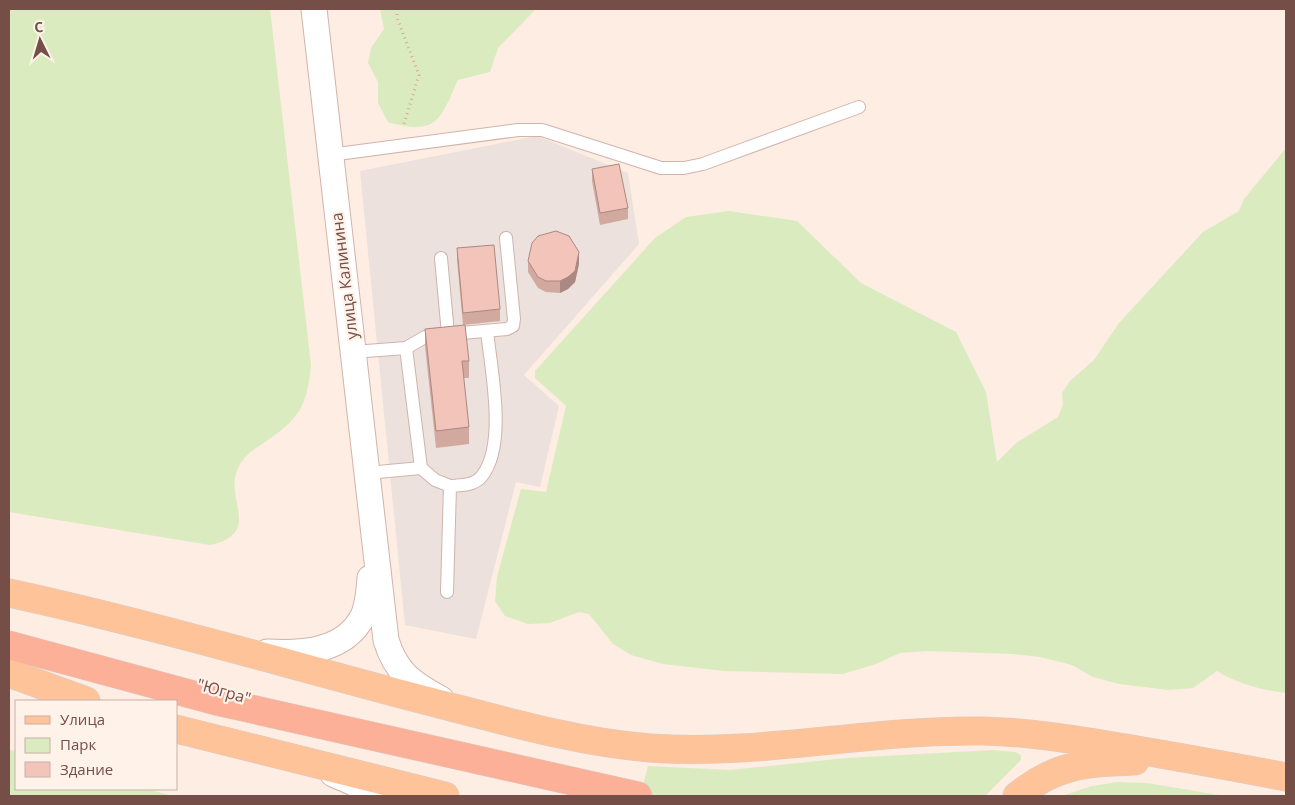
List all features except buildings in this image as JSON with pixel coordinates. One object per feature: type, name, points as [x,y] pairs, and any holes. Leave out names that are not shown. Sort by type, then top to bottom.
[{"type":"highway","name":"\"Югра\"","points":[[9,627],[440,753]]},
{"type":"highway","name":"\"Югра\"","points":[[9,644],[216,701],[440,753],[638,796]]},
{"type":"main road","points":[[9,593],[83,609],[236,651],[552,732],[651,748],[734,747],[981,731],[1035,734],[1286,777]]},
{"type":"main road","points":[[9,674],[83,700]]},
{"type":"main road","points":[[178,729],[310,764],[445,796]]},
{"type":"main road","points":[[1017,796],[1032,784],[1054,771],[1080,765],[1135,761],[1214,764]]},
{"type":"street","name":"улица Калинина","points":[[314,9],[374,544]]},
{"type":"street","points":[[236,651],[292,654],[312,651],[344,638],[363,616],[367,601],[374,544]]},
{"type":"street","points":[[374,544],[383,623],[390,653],[401,672],[413,684],[456,708]]},
{"type":"street","points":[[310,764],[354,783],[372,796]]},
{"type":"lane","points":[[330,155],[518,130],[542,130],[661,168],[684,168],[704,164],[859,108]]},
{"type":"lane","points":[[353,352],[406,348],[425,337],[507,329],[513,326],[514,319],[506,238]]},
{"type":"lane","points":[[441,258],[448,334]]},
{"type":"lane","points":[[406,348],[421,468],[434,480],[450,486],[470,485],[482,477],[490,458],[497,416],[487,331]]},
{"type":"lane","points":[[367,472],[421,468]]},
{"type":"lane","points":[[446,592],[450,486]]},
{"type":"path","points":[[397,9],[397,18],[419,75],[403,127]]},
{"type":"shaded area","points":[[537,136],[628,173],[639,244],[524,375],[559,406],[540,487],[516,482],[476,639],[405,625],[360,171]]},
{"type":"green space","points":[[9,9],[270,9],[311,365],[307,392],[299,411],[277,434],[250,453],[238,468],[235,479],[235,491],[239,523],[235,532],[226,539],[210,545],[9,512]]},
{"type":"green space","points":[[380,9],[536,9],[498,48],[490,72],[458,80],[441,115],[427,125],[417,127],[388,122],[378,103],[378,82],[368,63],[371,48],[384,29]]},
{"type":"green space","points":[[1286,148],[1286,693],[1250,686],[1233,680],[1217,671],[1193,688],[1168,690],[1119,684],[1093,677],[1072,665],[1040,657],[1013,654],[928,651],[900,653],[876,664],[843,674],[724,671],[663,664],[631,655],[613,644],[589,614],[579,612],[550,623],[528,624],[505,616],[495,601],[497,577],[521,489],[546,492],[566,406],[535,378],[535,371],[655,238],[686,217],[729,211],[797,221],[861,283],[956,332],[986,392],[997,462],[1016,443],[1058,417],[1063,405],[1062,393],[1070,381],[1094,360],[1119,323],[1203,232],[1239,211],[1244,199]]},
{"type":"green space","points":[[9,749],[15,752],[15,790],[151,790],[173,796],[9,796]]},
{"type":"green space","points":[[992,750],[1015,752],[1021,755],[1021,760],[985,796],[640,796],[648,766],[730,770],[847,758]]},
{"type":"green space","points":[[1118,782],[1147,783],[1225,796],[1062,796],[1092,786]]}]
